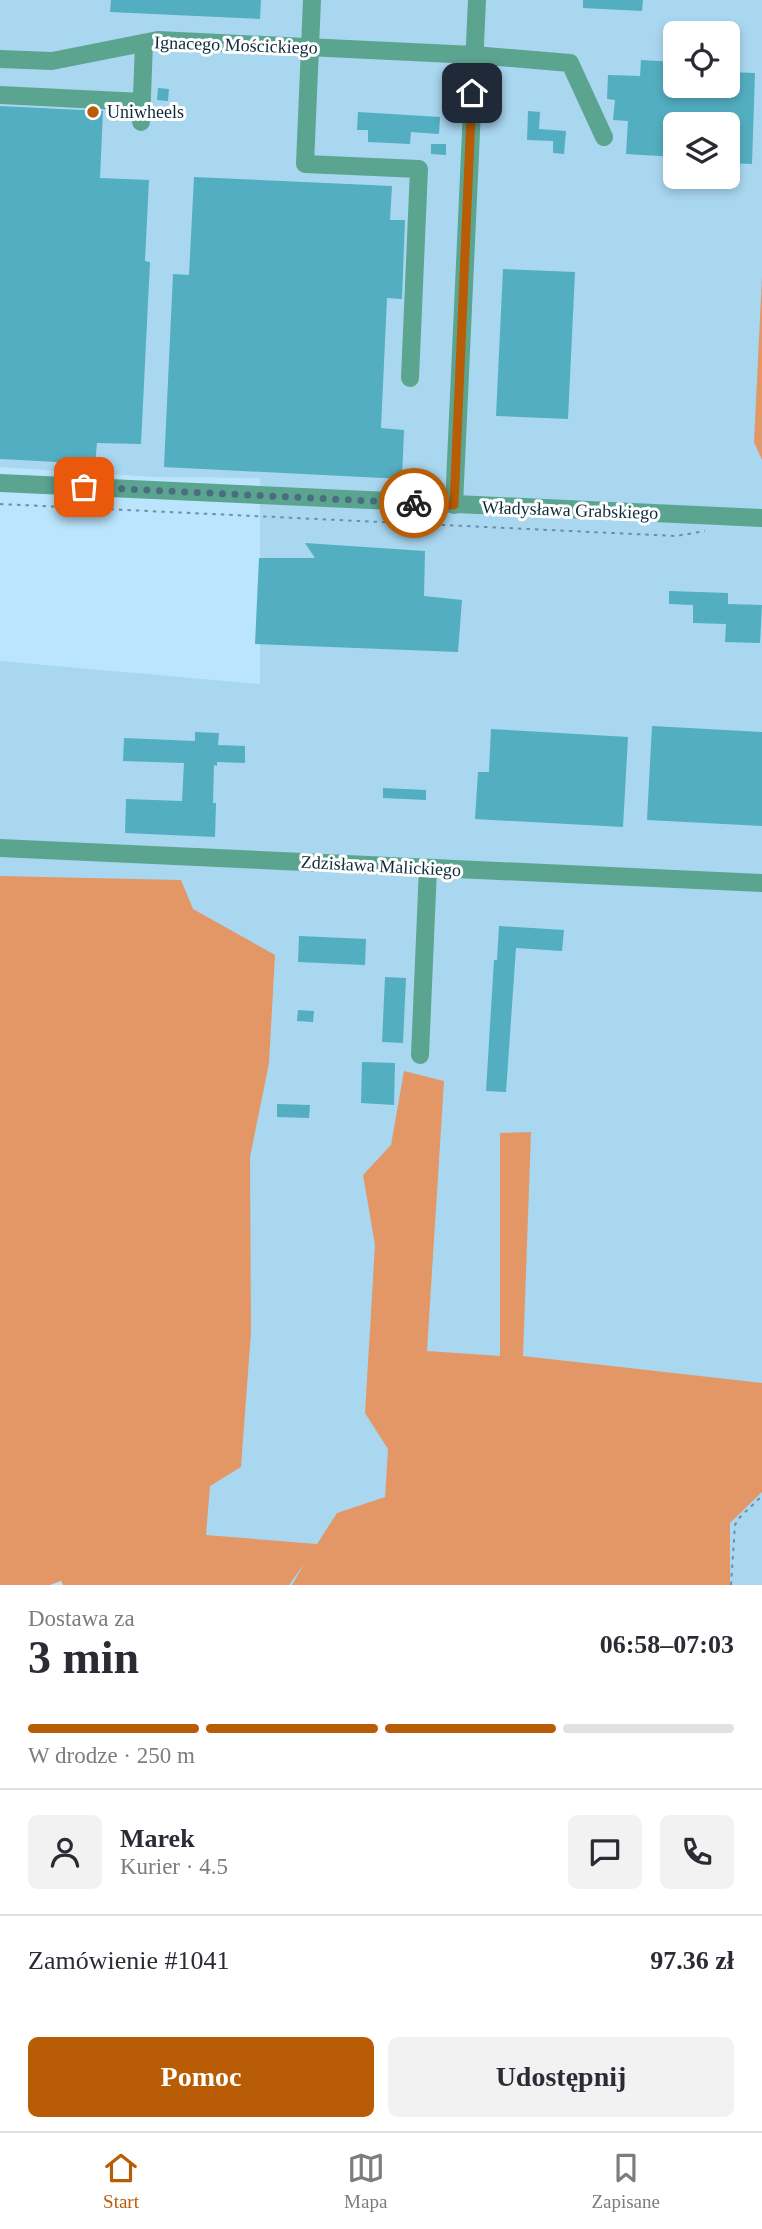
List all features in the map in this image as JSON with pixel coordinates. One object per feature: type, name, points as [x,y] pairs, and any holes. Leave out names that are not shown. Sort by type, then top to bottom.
[{"type":"street","points":[[312,0],[305,164],[419,169],[410,378]]},
{"type":"street","points":[[454,505],[477,0]]},
{"type":"street","name":"Ignacego Mościckiego","points":[[0,59],[52,61],[159,40],[570,62],[604,137]]},
{"type":"street","points":[[141,122],[144,43]]},
{"type":"street","points":[[0,95],[142,102]]},
{"type":"street","name":"Władysława Grabskiego","points":[[0,483],[762,518]]},
{"type":"street","name":"Zdzisława Malickiego","points":[[0,848],[762,883]]},
{"type":"street","points":[[420,1055],[428,868]]},
{"type":"path","points":[[0,504],[676,536],[710,530]]},
{"type":"path","points":[[731,1585],[735,1525],[762,1496]]},
{"type":"shaded area","points":[[0,0],[762,0],[762,1585],[209,1585],[0,1048],[0,661],[260,684],[260,478],[156,477],[0,467]]},
{"type":"shaded area","points":[[762,277],[762,460],[754,442]]},
{"type":"shaded area","points":[[0,876],[181,880],[193,909],[275,955],[269,1063],[250,1157],[251,1332],[241,1467],[210,1486],[206,1535],[317,1544],[337,1513],[385,1497],[388,1449],[365,1413],[375,1245],[363,1175],[391,1145],[404,1071],[444,1081],[427,1351],[500,1356],[500,1133],[531,1132],[523,1356],[762,1383],[762,1492],[730,1523],[730,1585],[292,1585],[304,1564],[289,1585],[63,1585],[61,1581],[50,1585],[0,1585]]},
{"type":"building","points":[[111,0],[261,0],[260,19],[110,12]]},
{"type":"building","points":[[583,0],[643,0],[642,11],[583,8]]},
{"type":"building","points":[[641,60],[663,61],[663,98],[740,98],[740,72],[755,73],[752,164],[740,164],[740,112],[663,112],[663,156],[626,154],[628,121],[613,120],[615,100],[607,99],[608,75],[640,76]]},
{"type":"building","points":[[158,88],[169,89],[168,101],[157,100]]},
{"type":"building","points":[[0,106],[103,111],[100,178],[149,180],[145,261],[150,262],[141,444],[97,443],[95,464],[0,459]]},
{"type":"building","points":[[528,111],[540,112],[539,129],[566,131],[564,154],[553,153],[553,141],[527,140]]},
{"type":"building","points":[[358,112],[440,117],[439,134],[411,132],[410,144],[368,142],[368,130],[357,130]]},
{"type":"building","points":[[431,144],[446,144],[446,155],[431,154]]},
{"type":"building","points":[[194,177],[392,186],[390,220],[405,220],[402,299],[387,298],[381,428],[404,430],[402,479],[164,467],[173,274],[189,275]]},
{"type":"building","points":[[503,269],[575,272],[568,419],[496,416]]},
{"type":"building","points":[[305,543],[425,551],[424,596],[462,600],[458,652],[255,644],[259,558],[315,558]]},
{"type":"building","points":[[669,591],[728,593],[728,604],[762,605],[760,643],[725,642],[726,624],[693,623],[693,605],[669,604]]},
{"type":"building","points":[[652,726],[762,732],[762,826],[647,820]]},
{"type":"building","points":[[491,729],[628,737],[623,827],[475,819],[478,772],[489,772]]},
{"type":"building","points":[[195,732],[219,733],[218,745],[245,746],[245,763],[217,762],[217,766],[214,765],[215,837],[125,833],[126,799],[182,801],[184,763],[123,761],[124,738],[195,741]]},
{"type":"building","points":[[383,788],[426,790],[426,800],[383,798]]},
{"type":"building","points":[[499,926],[564,930],[562,951],[516,948],[506,1092],[486,1091],[494,960],[497,960]]},
{"type":"building","points":[[299,936],[366,939],[365,965],[298,962]]},
{"type":"building","points":[[385,977],[406,978],[403,1043],[382,1042]]},
{"type":"building","points":[[298,1010],[314,1011],[313,1022],[297,1021]]},
{"type":"building","points":[[362,1062],[395,1063],[394,1105],[361,1103]]},
{"type":"building","points":[[277,1104],[310,1105],[309,1118],[277,1117]]},
{"type":"way so far","points":[[84,487],[414,503]]},
{"type":"place","name":"Uniwheels","points":[[93,112]]},
{"type":"route","points":[[414,503],[454,505],[472,93]]}]
